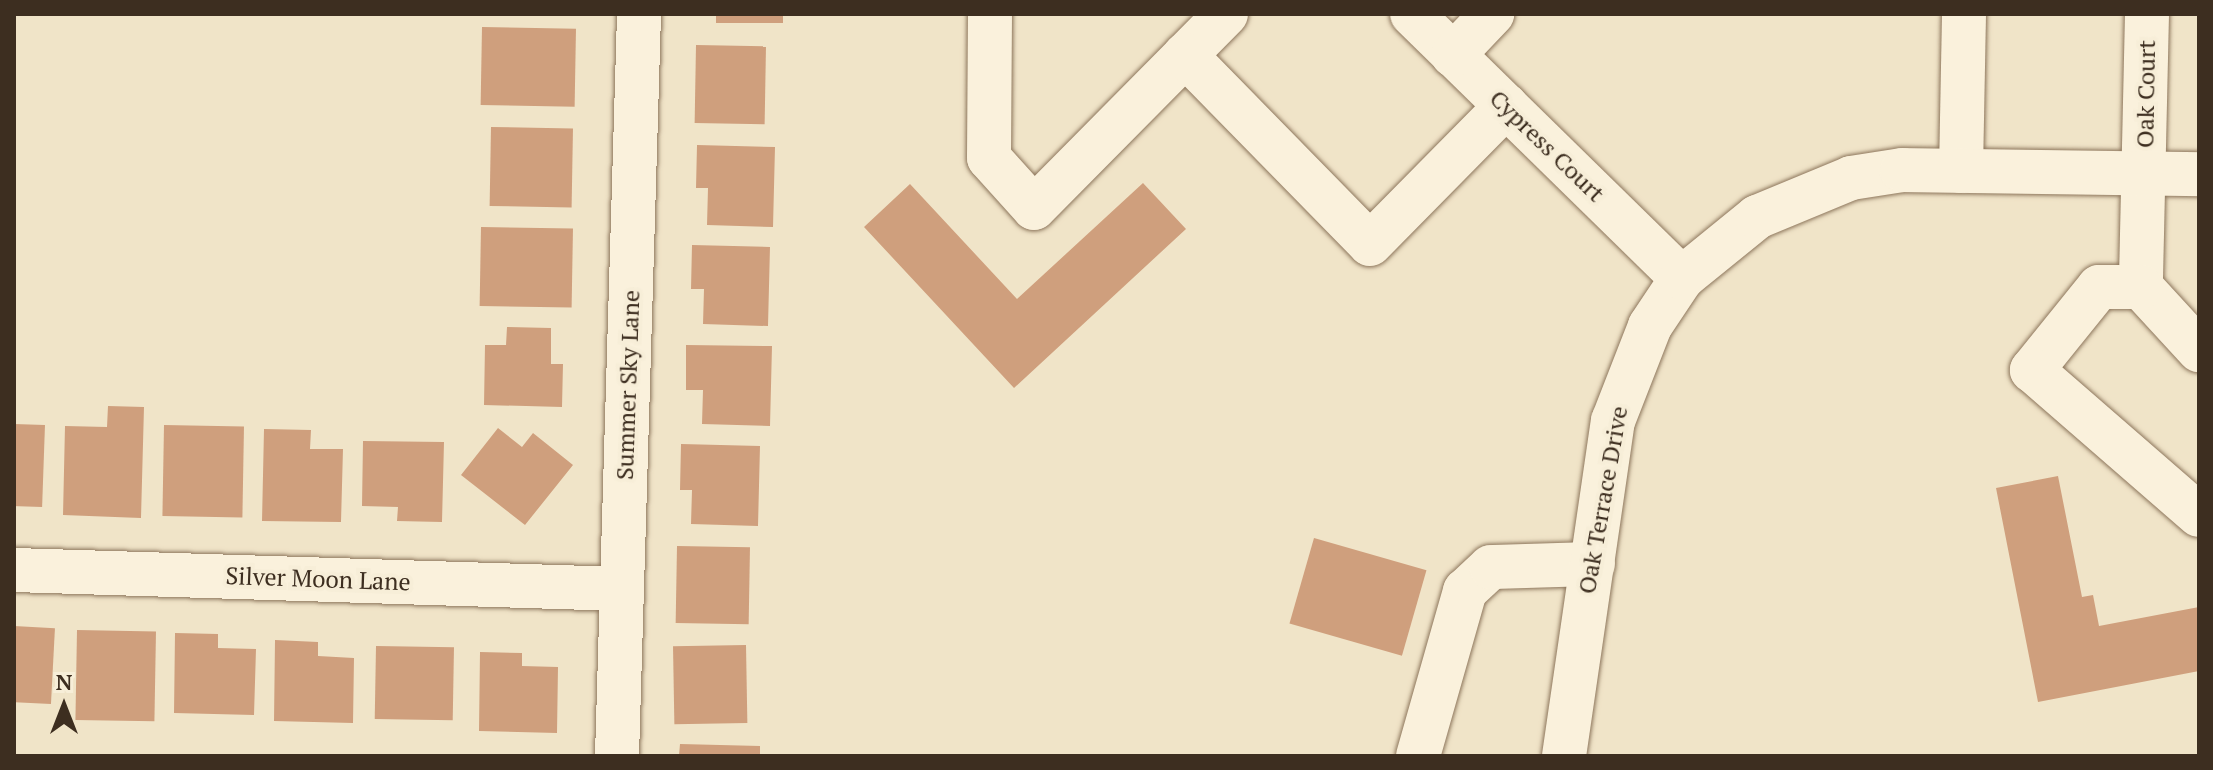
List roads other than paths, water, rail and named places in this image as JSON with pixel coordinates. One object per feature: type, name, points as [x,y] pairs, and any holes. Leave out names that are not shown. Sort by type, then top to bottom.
[{"type":"street","name":"Summer Sky Lane","points":[[617,756],[639,14]]},
{"type":"street","points":[[990,14],[989,158],[1034,208],[1226,14]]},
{"type":"street","name":"Cypress Court","points":[[1412,14],[1682,278]]},
{"type":"street","points":[[1453,55],[1492,14]]},
{"type":"street","points":[[1961,171],[1964,14]]},
{"type":"street","name":"Oak Court","points":[[2141,287],[2147,14]]},
{"type":"street","points":[[1185,55],[1370,244],[1506,106]]},
{"type":"street","name":"Oak Terrace Drive","points":[[1564,756],[1593,564],[1627,372],[1682,278],[1735,231],[1802,194],[1902,170],[2199,174]]},
{"type":"street","points":[[2199,350],[2141,287],[2099,287],[2032,370],[2199,515]]},
{"type":"street","points":[[1418,756],[1465,591],[1491,567],[1593,564]]},
{"type":"street","name":"Silver Moon Lane","points":[[14,570],[622,589]]}]
